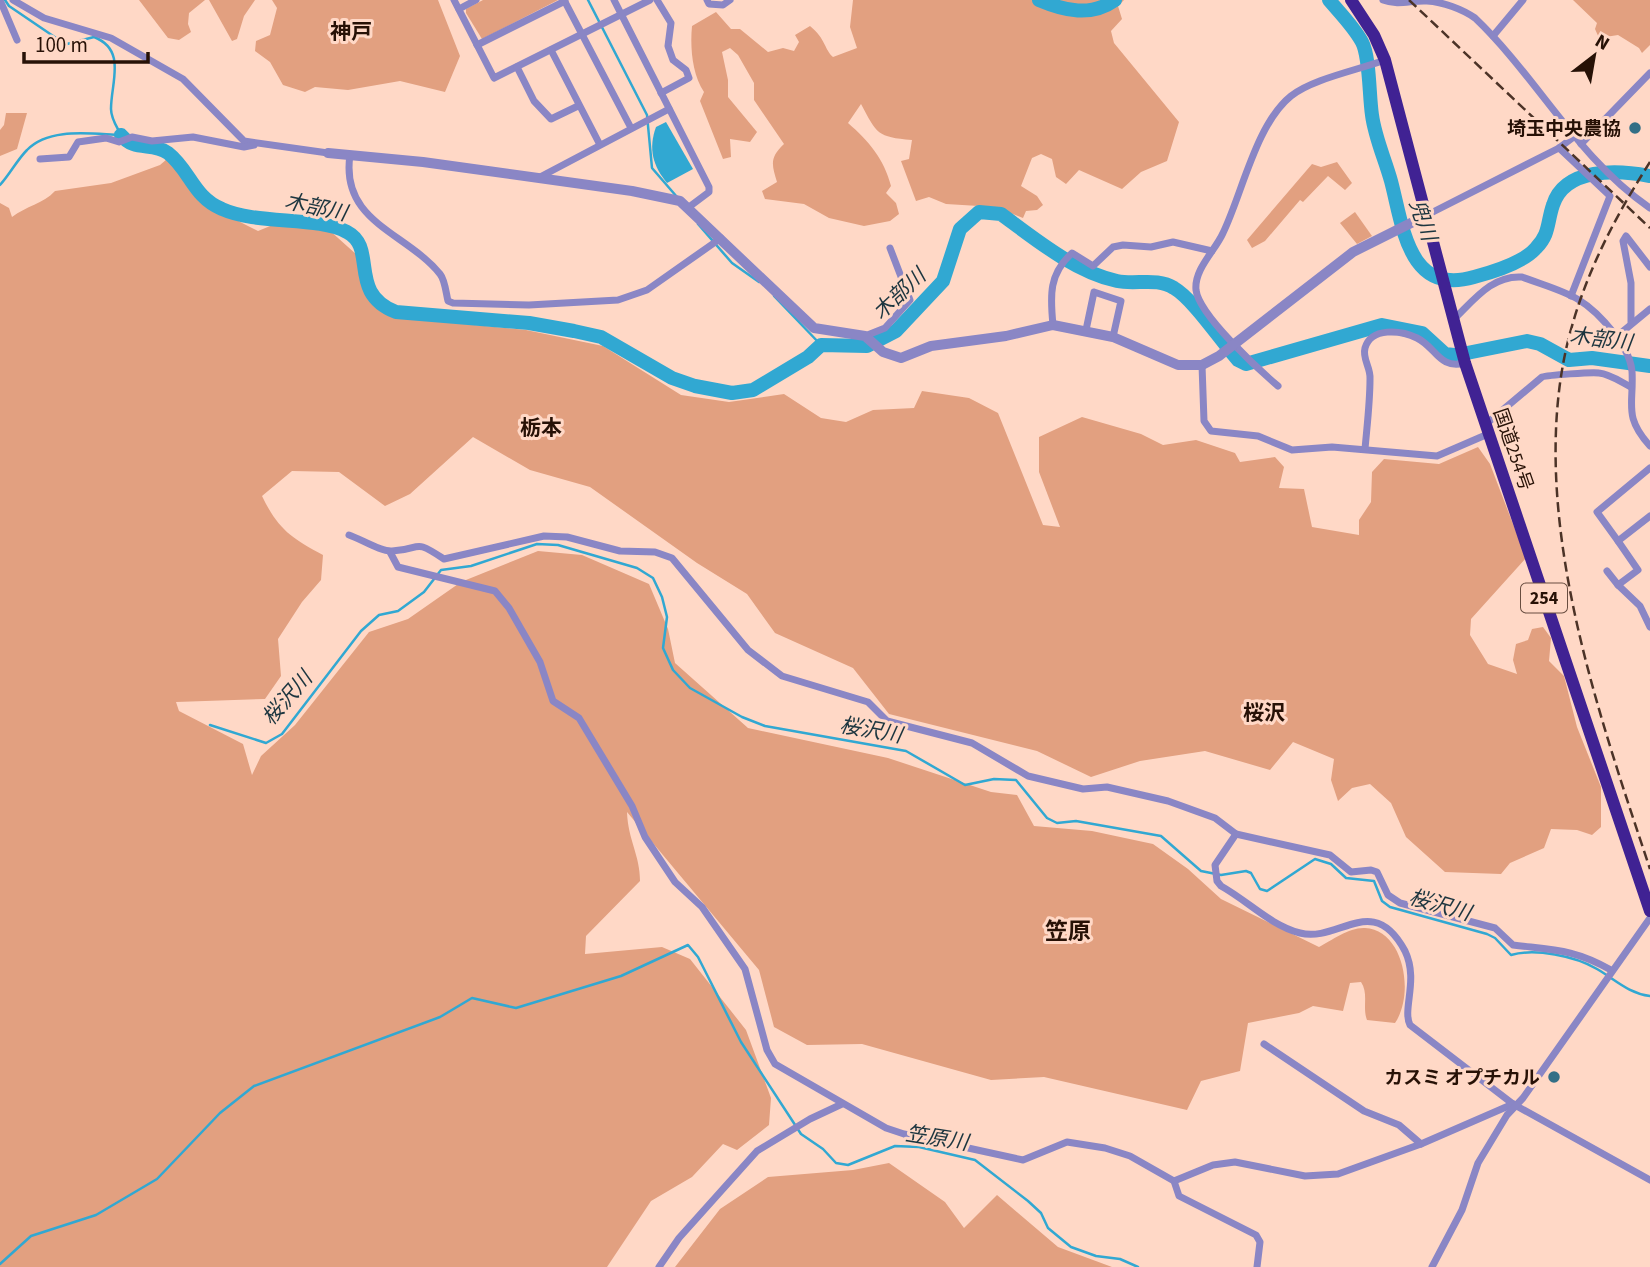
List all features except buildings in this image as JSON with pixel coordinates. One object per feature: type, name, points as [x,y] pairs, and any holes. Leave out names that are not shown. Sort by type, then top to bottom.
[{"type":"highway","name":"国道254号","points":[[1351,0],[1374,35],[1385,61],[1465,363],[1650,911]]},
{"type":"street","points":[[0,0],[18,40]]},
{"type":"street","points":[[13,0],[44,18],[111,38],[183,79],[236,135],[254,144],[539,178],[668,197],[689,206],[814,328],[865,336],[874,334],[896,319],[910,300],[890,248]]},
{"type":"street","points":[[454,0],[494,78],[650,0]]},
{"type":"street","points":[[459,9],[477,0]]},
{"type":"street","points":[[477,45],[564,0],[631,128]]},
{"type":"street","points":[[614,0],[709,187],[709,192],[689,206]]},
{"type":"street","points":[[657,0],[671,23],[668,46],[673,60],[686,70],[689,78],[661,93]]},
{"type":"street","points":[[707,0],[709,4],[723,5],[730,0]]},
{"type":"street","points":[[1383,0],[1399,4],[1426,0],[1466,12],[1493,36],[1581,144],[1616,181],[1650,208]]},
{"type":"street","points":[[1493,36],[1523,0]]},
{"type":"street","points":[[551,50],[599,144]]},
{"type":"street","points":[[1278,386],[1234,345],[1202,304],[1196,290],[1198,275],[1228,220],[1249,164],[1289,98],[1307,87],[1385,61]]},
{"type":"street","points":[[517,67],[534,101],[551,119],[579,106]]},
{"type":"street","points":[[1581,144],[1650,73]]},
{"type":"street","points":[[539,178],[669,109]]},
{"type":"street","points":[[865,336],[883,352],[901,358],[931,346],[1006,336],[1053,325],[1113,337],[1178,365],[1202,365],[1234,345],[1353,251],[1559,148],[1575,136]]},
{"type":"street","points":[[40,159],[69,157],[78,142],[95,139],[119,142],[132,137],[152,141],[193,137],[244,147],[254,144]]},
{"type":"street","points":[[1559,148],[1610,195],[1571,296]]},
{"type":"street","points":[[350,155],[348,180],[366,214],[421,255],[441,275],[448,300],[453,303],[503,306],[618,300],[647,290],[721,238]]},
{"type":"street","points":[[1631,322],[1630,274],[1623,241],[1626,236],[1650,267]]},
{"type":"street","points":[[1053,325],[1050,295],[1053,279],[1059,265],[1072,253],[1093,265],[1113,247],[1123,245],[1151,247],[1173,242],[1212,251]]},
{"type":"street","points":[[1454,319],[1493,282],[1512,276],[1522,277],[1571,296],[1594,308],[1630,359],[1630,415],[1650,446]]},
{"type":"street","points":[[1086,330],[1094,292],[1121,301],[1113,337]]},
{"type":"street","points":[[1616,337],[1650,309]]},
{"type":"street","points":[[1365,449],[1371,375],[1364,355],[1369,340],[1374,335],[1392,333],[1418,338],[1445,363],[1465,363]]},
{"type":"street","points":[[1202,365],[1204,421],[1211,431],[1258,436],[1292,450],[1365,449],[1437,456],[1487,430],[1542,377],[1552,374],[1599,373],[1631,387]]},
{"type":"street","points":[[1618,585],[1638,570],[1597,512],[1650,468]]},
{"type":"street","points":[[1618,541],[1650,516]]},
{"type":"street","points":[[349,535],[390,552],[398,567],[495,591],[509,608],[540,662],[553,701],[579,719],[667,870],[723,933],[745,969],[767,1050],[775,1064],[894,1131],[1023,1160],[1067,1142],[1105,1147],[1130,1156],[1174,1181],[1179,1196],[1256,1235],[1260,1242],[1257,1267]]},
{"type":"street","points":[[390,552],[415,544],[444,559],[457,559],[531,537],[544,536],[567,537],[620,551],[664,555],[672,558],[748,650],[782,676],[868,702],[887,721],[972,743],[1028,776],[1083,789],[1107,788],[1168,801],[1214,818],[1237,834],[1322,852],[1351,872],[1377,872],[1388,895],[1400,903],[1495,928],[1513,945],[1540,945],[1580,954],[1609,973]]},
{"type":"street","points":[[1607,571],[1640,606],[1650,627]]},
{"type":"street","points":[[1237,834],[1214,871],[1217,881],[1274,922],[1299,933],[1319,934],[1358,920],[1384,928],[1396,938],[1408,958],[1412,975],[1406,1016],[1410,1025],[1515,1105],[1650,1180]]},
{"type":"street","points":[[1432,1267],[1462,1210],[1478,1163],[1507,1115],[1650,918]]},
{"type":"street","points":[[1264,1044],[1364,1111],[1399,1125],[1421,1144]]},
{"type":"street","points":[[659,1267],[679,1238],[757,1151],[799,1125],[842,1104]]},
{"type":"street","points":[[1174,1181],[1213,1165],[1235,1162],[1305,1176],[1338,1174],[1421,1144],[1515,1105]]},
{"type":"shaded area","points":[[139,0],[205,0],[189,13],[188,24],[191,32],[179,40],[168,38]]},
{"type":"shaded area","points":[[209,0],[255,0],[244,16],[237,39],[232,41]]},
{"type":"shaded area","points":[[272,0],[438,0],[460,56],[445,92],[400,81],[348,90],[315,87],[305,92],[283,85],[270,62],[255,51],[256,41],[270,35],[277,8]]},
{"type":"shaded area","points":[[483,0],[558,0],[482,39],[466,9]]},
{"type":"shaded area","points":[[853,0],[1124,0],[1118,6],[1122,19],[1111,31],[1114,43],[1179,122],[1167,161],[1141,172],[1122,189],[1079,170],[1066,184],[1056,177],[1052,159],[1041,154],[1032,158],[1021,186],[1037,196],[1043,205],[1037,210],[1026,211],[1023,218],[995,207],[946,204],[929,197],[916,201],[901,161],[909,159],[912,140],[879,132],[861,104],[848,123],[880,159],[891,186],[886,193],[896,203],[899,214],[890,221],[864,226],[829,218],[804,204],[765,199],[762,191],[777,182],[773,162],[776,153],[784,144],[754,100],[754,83],[738,55],[730,48],[722,52],[728,80],[728,97],[757,132],[750,142],[730,139],[731,157],[723,159],[700,101],[704,92],[693,60],[692,26],[716,12],[731,29],[740,29],[768,52],[783,48],[794,51],[799,42],[795,35],[810,26],[833,57],[857,48],[850,27]]},
{"type":"shaded area","points":[[1573,0],[1650,0],[1650,45],[1642,53],[1639,48],[1618,35],[1599,38],[1595,29],[1597,23]]},
{"type":"shaded area","points":[[6,113],[27,113],[17,149],[0,156],[0,130],[4,125]]},
{"type":"shaded area","points":[[167,159],[206,201],[258,231],[280,222],[328,229],[367,264],[372,301],[393,317],[526,330],[603,346],[681,395],[729,402],[784,394],[821,418],[846,422],[873,410],[914,408],[922,391],[969,398],[998,413],[1043,525],[1060,527],[1039,472],[1039,437],[1082,417],[1141,434],[1163,445],[1196,440],[1235,453],[1240,462],[1275,457],[1284,467],[1279,488],[1304,489],[1312,527],[1359,535],[1359,520],[1371,502],[1372,472],[1384,459],[1439,464],[1478,447],[1490,464],[1526,558],[1471,619],[1470,635],[1488,664],[1517,674],[1513,660],[1516,644],[1528,640],[1532,629],[1543,627],[1551,638],[1549,661],[1564,676],[1577,727],[1601,787],[1601,827],[1592,835],[1577,830],[1551,829],[1544,848],[1510,863],[1501,874],[1445,872],[1406,837],[1391,803],[1370,784],[1352,788],[1338,801],[1331,780],[1334,759],[1293,742],[1270,770],[1205,751],[1140,761],[1091,777],[1037,751],[889,714],[853,668],[775,633],[747,594],[697,563],[590,487],[530,470],[473,437],[410,494],[385,506],[339,472],[292,471],[262,496],[286,532],[323,555],[321,580],[302,602],[278,639],[281,676],[265,699],[176,702],[179,711],[243,744],[252,775],[261,756],[295,725],[369,632],[408,619],[461,582],[538,551],[582,555],[649,584],[668,629],[675,663],[748,728],[888,758],[991,792],[1017,795],[1034,826],[1092,831],[1153,844],[1188,869],[1221,899],[1319,947],[1353,930],[1365,928],[1378,931],[1397,951],[1402,965],[1405,981],[1401,1011],[1395,1023],[1367,1020],[1365,991],[1361,982],[1350,983],[1343,1011],[1313,1006],[1299,1013],[1248,1023],[1240,1071],[1201,1081],[1187,1110],[1044,1077],[991,1080],[862,1044],[807,1045],[774,1027],[759,970],[627,812],[640,881],[586,936],[585,954],[662,947],[690,959],[746,1030],[771,1098],[769,1125],[737,1150],[723,1144],[692,1177],[651,1201],[607,1267],[0,1267],[0,203],[9,208],[12,217],[55,191],[111,183],[160,165]]},
{"type":"shaded area","points":[[1337,162],[1352,183],[1345,190],[1328,176],[1303,202],[1300,200],[1265,241],[1252,248],[1247,240],[1312,164],[1321,167]]},
{"type":"shaded area","points":[[1355,212],[1372,236],[1357,244],[1340,223]]},
{"type":"shaded area","points":[[889,1163],[945,1202],[964,1228],[997,1195],[1058,1247],[1112,1267],[675,1267],[720,1209],[768,1177],[853,1170]]},
{"type":"water","points":[[666,122],[693,169],[667,183],[655,164],[652,150],[656,127]]},
{"type":"waterway","points":[[0,185],[27,150],[47,138],[84,133],[121,135],[111,113],[115,68],[111,50],[94,37],[67,44],[62,42],[9,6],[5,0]]},
{"type":"waterway","points":[[588,0],[647,115],[652,168],[677,197]]},
{"type":"waterway","name":"兜川","points":[[1039,0],[1078,10],[1097,9],[1115,0]]},
{"type":"waterway","name":"兜川","points":[[1329,0],[1355,31],[1365,49],[1373,124],[1405,236],[1422,267],[1435,276],[1452,280],[1474,277],[1499,270],[1524,258],[1544,238],[1559,193],[1581,178],[1608,173],[1650,176]]},
{"type":"waterway","name":"木部川","points":[[121,135],[137,145],[168,153],[182,167],[204,198],[222,209],[252,217],[320,224],[347,232],[356,239],[361,249],[367,283],[372,294],[381,304],[396,312],[529,323],[601,337],[672,378],[695,386],[732,393],[753,390],[808,357],[821,345],[867,346],[896,331],[943,281],[960,229],[979,212],[1001,214],[1056,254],[1101,277],[1124,282],[1161,283],[1174,288],[1182,293],[1238,360],[1246,364],[1382,325],[1422,333],[1445,354],[1454,355]]},
{"type":"waterway","points":[[698,224],[732,263],[759,282]]},
{"type":"waterway","points":[[774,296],[821,345]]},
{"type":"waterway","name":"木部川","points":[[1467,353],[1527,341],[1540,344],[1569,360],[1592,358],[1650,366]]},
{"type":"waterway","name":"桜沢川","points":[[210,725],[266,743],[282,734],[361,631],[379,615],[398,611],[424,592],[441,570],[471,566],[537,544],[558,545],[637,568],[653,578],[667,617],[663,648],[673,670],[690,688],[742,717],[765,726],[906,751],[965,785],[994,779],[1016,780],[1047,818],[1057,823],[1076,821],[1161,836],[1201,871],[1221,875],[1246,871],[1251,873],[1260,889],[1267,891],[1315,859],[1331,864],[1346,878],[1374,881],[1382,901],[1390,907],[1487,934],[1495,938],[1511,955],[1531,952],[1578,960],[1629,989],[1650,996]]},
{"type":"waterway","name":"笠原川","points":[[0,1264],[31,1236],[96,1215],[157,1179],[220,1113],[254,1086],[440,1017],[472,998],[516,1008],[621,976],[688,945],[698,957],[741,1042],[801,1134],[823,1149],[836,1163],[848,1165],[895,1146],[919,1147],[975,1160],[1028,1201],[1041,1213],[1048,1228],[1071,1247],[1096,1256],[1120,1259],[1138,1267]]},
{"type":"railway","points":[[1409,0],[1650,228]]},
{"type":"railway","points":[[1650,162],[1601,250],[1574,320],[1567,345],[1557,409],[1556,476],[1562,543],[1590,677],[1650,869]]},
{"type":"place","name":"埼玉中央農協","points":[[1635,128]]},
{"type":"place","name":"カスミ オプチカル","points":[[1554,1077]]},
{"type":"district","name":"神戸","points":[[351,32]]},
{"type":"district","name":"栃本","points":[[541,428]]},
{"type":"district","name":"桜沢","points":[[1264,713]]},
{"type":"district","name":"笠原","points":[[1068,931]]}]
